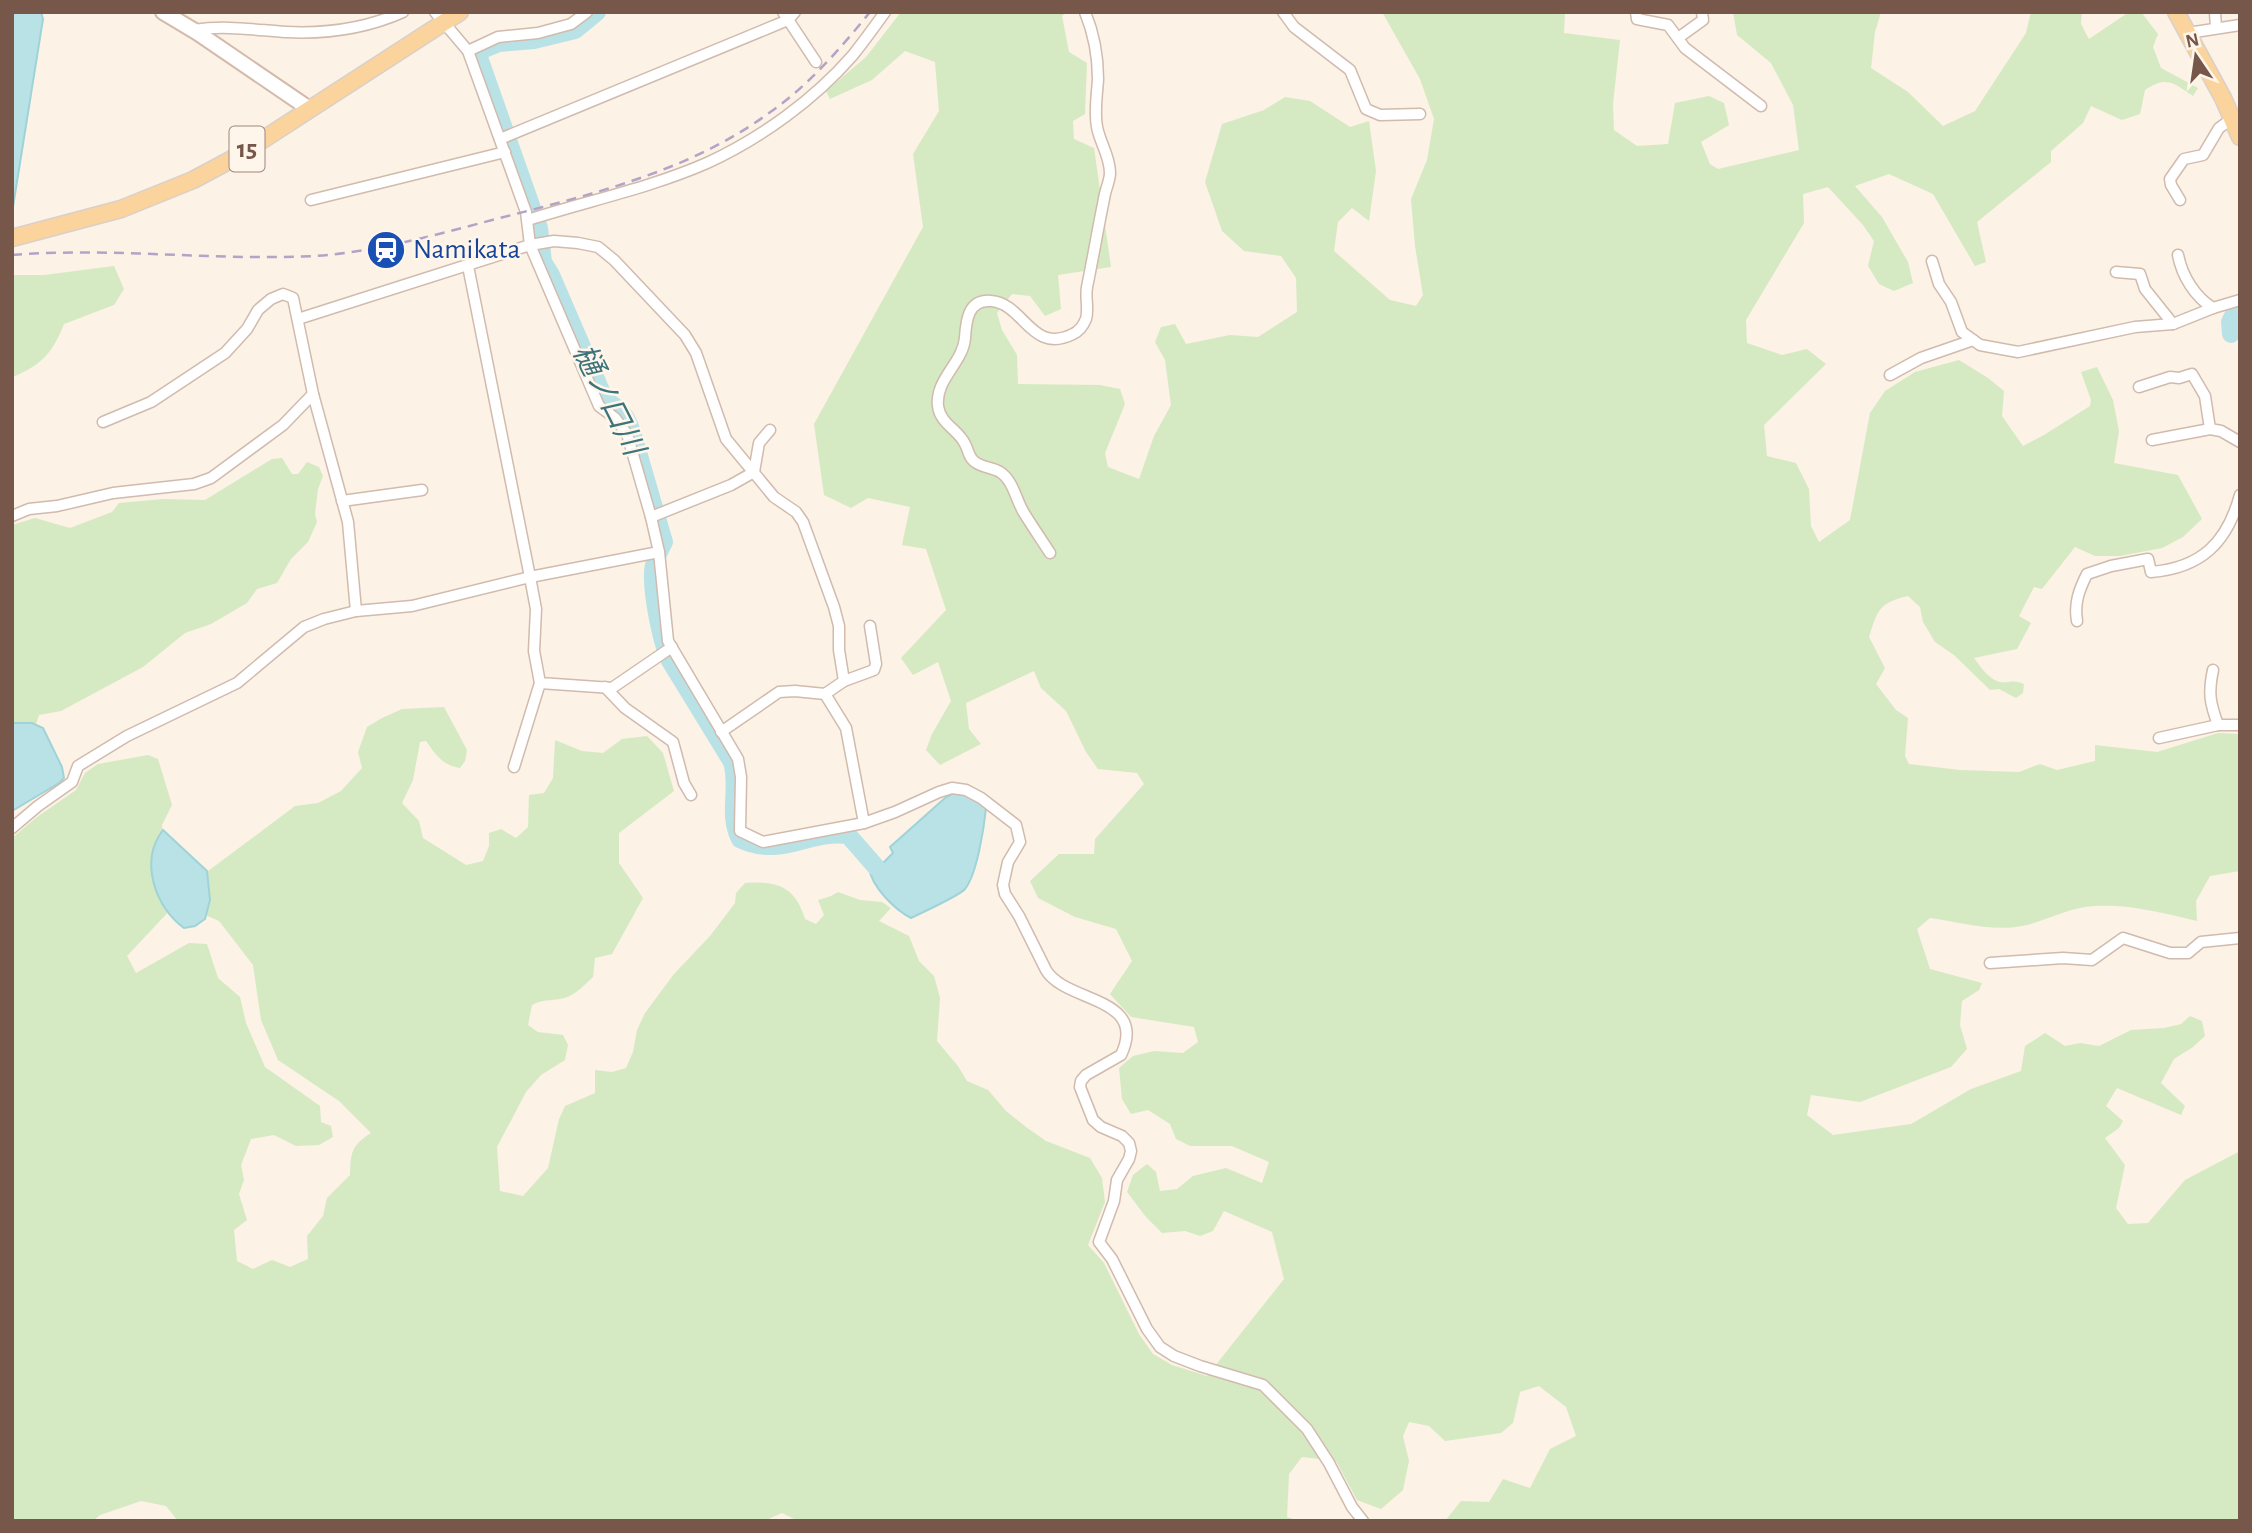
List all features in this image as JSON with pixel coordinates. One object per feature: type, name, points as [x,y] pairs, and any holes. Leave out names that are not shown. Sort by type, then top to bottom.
[{"type":"main road","points":[[163,12],[308,108]]},
{"type":"main road","name":"15","points":[[12,239],[121,209],[168,191],[236,157],[439,18],[460,12]]},
{"type":"main road","points":[[2176,12],[2233,118],[2240,137]]},
{"type":"street","points":[[193,30],[214,27],[286,32],[337,30],[375,22],[403,12]]},
{"type":"street","points":[[468,51],[498,37],[538,33],[571,24],[587,12]]},
{"type":"street","points":[[528,220],[670,177],[740,146],[805,102],[853,54],[886,12]]},
{"type":"street","points":[[1050,553],[1023,511],[1007,479],[999,472],[973,461],[965,442],[941,416],[938,406],[941,385],[964,349],[967,316],[980,302],[1003,303],[1034,333],[1044,337],[1071,335],[1083,328],[1087,315],[1086,292],[1110,174],[1106,150],[1097,131],[1097,53],[1085,12]]},
{"type":"street","points":[[1283,12],[1294,27],[1350,70],[1366,109],[1380,115],[1420,114]]},
{"type":"street","points":[[1636,12],[1637,19],[1668,25],[1685,48],[1761,106]]},
{"type":"street","points":[[1678,38],[1703,20],[1702,12]]},
{"type":"street","points":[[2215,12],[2216,29]]},
{"type":"street","points":[[499,139],[789,15],[816,62]]},
{"type":"street","points":[[439,18],[468,51],[528,220],[530,245],[599,405],[615,418],[627,434],[659,552],[668,641],[738,759],[741,777],[740,831],[763,842],[864,823],[952,788],[966,790],[981,797],[1016,825],[1020,842],[1009,862],[1003,885],[1005,894],[1046,970],[1058,982],[1110,1007],[1125,1024],[1126,1036],[1121,1055],[1086,1075],[1080,1087],[1093,1120],[1101,1127],[1122,1136],[1129,1143],[1131,1151],[1117,1180],[1114,1201],[1099,1242],[1112,1259],[1147,1329],[1160,1347],[1182,1359],[1263,1385],[1307,1429],[1352,1507],[1363,1521]]},
{"type":"street","points":[[2188,33],[2240,25]]},
{"type":"street","points":[[2180,200],[2171,186],[2170,179],[2184,159],[2203,155],[2219,128],[2233,118]]},
{"type":"street","points":[[311,200],[505,152]]},
{"type":"street","points":[[298,318],[530,245],[554,241],[598,247],[614,260],[685,335],[696,353],[726,439],[774,497],[796,512],[803,522],[839,626],[839,650],[844,681]]},
{"type":"street","points":[[2178,255],[2185,277],[2213,308]]},
{"type":"street","points":[[1932,261],[1939,284],[1951,302],[1962,332],[1980,345],[2018,352],[2135,327],[2173,324],[2240,300]]},
{"type":"street","points":[[468,266],[536,609],[534,651],[540,683],[514,767]]},
{"type":"street","points":[[2116,272],[2140,274],[2144,289],[2173,324]]},
{"type":"street","points":[[103,422],[151,402],[225,353],[247,329],[258,310],[271,299],[283,294],[293,298],[313,394],[348,522],[356,611]]},
{"type":"street","points":[[1890,375],[1921,358],[1973,340]]},
{"type":"street","points":[[2139,387],[2170,377],[2179,378],[2192,374],[2205,396],[2210,429]]},
{"type":"street","points":[[12,516],[29,509],[57,506],[113,493],[194,484],[211,478],[283,425],[313,394]]},
{"type":"street","points":[[2152,440],[2210,429],[2221,431],[2240,442]]},
{"type":"street","points":[[651,517],[732,485],[754,472],[759,443],[770,430]]},
{"type":"street","points":[[342,501],[422,489]]},
{"type":"street","points":[[2077,621],[2075,608],[2079,590],[2087,574],[2148,559],[2151,572],[2190,564],[2205,555],[2221,538],[2234,515],[2240,495]]},
{"type":"street","points":[[12,828],[72,782],[78,766],[127,736],[237,683],[304,627],[324,618],[356,611],[412,606],[530,577],[659,552]]},
{"type":"street","points":[[721,732],[779,692],[825,694],[844,681],[874,670],[876,664],[870,626]]},
{"type":"street","points":[[540,683],[612,688],[672,647]]},
{"type":"street","points":[[2213,670],[2209,688],[2218,725]]},
{"type":"street","points":[[605,687],[625,708],[673,742],[684,783],[691,795]]},
{"type":"street","points":[[825,694],[846,728],[864,823]]},
{"type":"street","points":[[2159,738],[2218,725],[2240,725]]},
{"type":"street","points":[[1990,963],[2063,958],[2092,960],[2123,938],[2170,953],[2188,953],[2201,942],[2240,938]]},
{"type":"green space","points":[[901,12],[1067,12],[1062,16],[1069,52],[1087,63],[1085,114],[1073,121],[1074,139],[1094,148],[1111,267],[1058,275],[1061,309],[1045,316],[1030,296],[1012,294],[997,313],[1002,330],[1017,355],[1018,384],[1100,385],[1120,389],[1125,404],[1105,453],[1108,467],[1139,479],[1154,436],[1171,405],[1165,360],[1155,342],[1161,327],[1175,324],[1186,344],[1230,335],[1258,337],[1297,312],[1296,278],[1281,256],[1244,251],[1222,231],[1205,182],[1222,124],[1264,110],[1285,97],[1310,101],[1350,127],[1369,121],[1376,171],[1369,221],[1352,208],[1338,222],[1334,251],[1390,300],[1416,306],[1423,295],[1411,199],[1427,160],[1434,119],[1420,79],[1382,12],[1565,12],[1564,33],[1620,40],[1613,104],[1614,130],[1637,146],[1668,144],[1675,103],[1709,96],[1724,103],[1729,125],[1701,142],[1710,164],[1718,169],[1799,150],[1793,105],[1771,63],[1737,35],[1733,12],[1881,12],[1875,32],[1871,68],[1908,92],[1943,126],[1975,111],[2026,33],[2031,12],[2082,12],[2081,24],[2089,39],[2129,12],[2141,12],[2158,34],[2153,47],[2161,68],[2198,88],[2193,96],[2170,82],[2152,85],[2145,90],[2140,114],[2122,120],[2091,106],[2083,123],[2051,151],[2051,162],[1977,222],[1986,262],[1975,266],[1933,194],[1889,174],[1855,186],[1882,217],[1908,262],[1913,283],[1894,291],[1879,284],[1868,266],[1874,241],[1828,187],[1803,194],[1804,223],[1746,320],[1747,343],[1782,355],[1807,349],[1826,364],[1764,425],[1767,456],[1796,463],[1809,489],[1811,526],[1819,542],[1850,520],[1870,413],[1885,391],[1915,372],[1959,360],[2004,391],[2002,416],[2023,446],[2090,406],[2091,400],[2081,372],[2097,367],[2113,400],[2119,431],[2114,463],[2178,475],[2202,519],[2183,537],[2162,548],[2120,556],[2095,556],[2075,547],[2042,589],[2034,587],[2019,616],[2031,623],[2017,649],[1974,658],[1993,679],[2024,684],[2023,693],[2016,698],[1999,689],[1990,690],[1954,655],[1935,642],[1923,622],[1920,607],[1908,596],[1891,601],[1881,609],[1869,637],[1885,668],[1876,684],[1896,710],[1908,718],[1905,756],[1909,764],[1960,770],[2019,772],[2040,764],[2057,770],[2095,761],[2095,745],[2157,752],[2218,733],[2240,734],[2240,871],[2210,876],[2196,901],[2197,921],[2121,906],[2076,909],[2011,928],[1930,918],[1917,929],[1930,969],[1982,983],[1979,990],[1962,1001],[1960,1025],[1967,1049],[1951,1067],[1860,1102],[1811,1095],[1807,1115],[1833,1135],[1911,1124],[1971,1089],[2021,1071],[2025,1046],[2045,1033],[2065,1046],[2080,1043],[2099,1046],[2131,1030],[2181,1024],[2190,1016],[2202,1021],[2205,1036],[2174,1059],[2161,1083],[2185,1106],[2181,1115],[2117,1088],[2106,1106],[2123,1121],[2119,1128],[2105,1138],[2125,1165],[2116,1208],[2128,1224],[2148,1223],[2185,1180],[2240,1151],[2240,1521],[1445,1521],[1461,1501],[1489,1502],[1503,1479],[1530,1488],[1550,1449],[1576,1436],[1566,1407],[1539,1386],[1520,1392],[1513,1423],[1501,1433],[1445,1441],[1429,1426],[1409,1422],[1403,1436],[1409,1461],[1403,1490],[1381,1509],[1357,1500],[1336,1461],[1302,1457],[1289,1474],[1287,1517],[1299,1521],[798,1521],[782,1513],[764,1521],[178,1521],[166,1506],[141,1501],[100,1515],[93,1521],[12,1521],[12,838],[76,790],[85,773],[98,764],[148,755],[158,759],[172,805],[162,825],[173,907],[127,956],[136,973],[189,943],[207,944],[218,978],[240,997],[246,1023],[265,1067],[320,1106],[321,1122],[331,1126],[333,1137],[319,1145],[296,1146],[274,1135],[251,1139],[241,1165],[244,1180],[239,1194],[247,1220],[234,1230],[237,1261],[253,1269],[272,1260],[290,1267],[308,1259],[307,1236],[323,1216],[327,1198],[350,1175],[356,1146],[371,1133],[339,1101],[278,1060],[261,1020],[253,965],[219,921],[201,913],[200,877],[295,806],[318,803],[341,791],[362,768],[358,752],[367,727],[402,709],[444,707],[467,750],[465,761],[460,768],[448,764],[436,755],[426,741],[420,742],[413,780],[402,803],[419,821],[423,838],[466,865],[483,861],[489,846],[489,833],[501,829],[516,838],[528,827],[529,795],[544,793],[553,778],[555,740],[582,751],[603,753],[622,739],[647,736],[663,753],[674,791],[619,833],[619,863],[643,898],[612,954],[595,958],[593,977],[574,994],[532,1005],[528,1025],[538,1032],[563,1035],[568,1045],[565,1060],[541,1075],[526,1092],[497,1147],[500,1191],[523,1196],[548,1168],[559,1119],[565,1106],[595,1093],[595,1070],[612,1072],[626,1068],[645,1013],[674,974],[710,936],[735,903],[736,893],[745,883],[766,883],[790,893],[796,899],[805,919],[816,924],[824,915],[818,900],[838,892],[860,900],[882,902],[891,908],[879,921],[909,936],[919,961],[934,976],[940,998],[937,1041],[967,1081],[988,1090],[1006,1111],[1046,1141],[1090,1158],[1102,1178],[1105,1202],[1088,1245],[1104,1263],[1139,1334],[1153,1354],[1172,1365],[1207,1376],[1284,1279],[1272,1232],[1224,1211],[1213,1231],[1200,1236],[1185,1231],[1162,1233],[1127,1192],[1133,1175],[1147,1164],[1156,1172],[1160,1191],[1177,1189],[1193,1176],[1226,1168],[1262,1183],[1269,1162],[1232,1146],[1190,1146],[1176,1139],[1170,1124],[1148,1110],[1131,1114],[1122,1099],[1119,1068],[1133,1056],[1154,1051],[1183,1053],[1198,1042],[1194,1027],[1131,1017],[1110,994],[1132,961],[1116,929],[1075,917],[1038,898],[1030,881],[1059,854],[1094,854],[1095,839],[1144,784],[1137,773],[1098,769],[1086,752],[1066,711],[1041,688],[1034,671],[966,703],[969,729],[981,744],[940,765],[926,750],[951,701],[938,662],[913,675],[901,658],[946,610],[926,549],[902,545],[910,507],[868,498],[851,508],[824,495],[814,424],[923,227],[913,154],[939,111],[935,62],[905,51],[872,80],[830,99],[826,91],[866,57]]},
{"type":"green space","points":[[114,266],[124,289],[114,305],[64,324],[45,357],[31,368],[12,377],[12,275],[44,275]]},
{"type":"green space","points":[[282,458],[292,474],[298,474],[307,462],[319,467],[323,476],[318,489],[315,514],[317,522],[308,542],[291,559],[277,583],[257,589],[247,603],[211,624],[185,633],[143,667],[61,711],[39,715],[34,731],[12,742],[12,525],[35,518],[70,528],[112,512],[119,503],[164,499],[205,500],[272,459]]},
{"type":"water","points":[[12,12],[41,12],[43,19],[12,213]]},
{"type":"water","points":[[12,723],[32,723],[43,728],[62,767],[64,778],[12,811]]},
{"type":"water","points":[[954,793],[969,796],[986,808],[973,873],[961,892],[911,918],[885,897],[874,883],[869,868],[876,862],[880,866],[893,853],[890,847]]},
{"type":"water","points":[[163,830],[207,871],[210,900],[205,919],[195,926],[184,928],[165,908],[158,896],[151,869],[152,855]]},
{"type":"waterway","name":"樋ノ口川","points":[[597,12],[575,30],[534,40],[499,43],[477,52],[539,228],[543,262],[605,400],[623,414],[633,435],[664,542],[654,565],[653,582],[666,650],[732,762],[735,781],[734,820],[740,839],[769,846],[820,836],[848,835],[876,867]]},
{"type":"waterway","points":[[2231,334],[2230,322],[2237,308]]},
{"type":"railway","points":[[12,255],[88,252],[276,257],[338,254],[407,242],[570,200],[674,165],[739,133],[769,113],[810,79],[870,12]]},
{"type":"place","name":"Namikata","points":[[386,250]]}]
